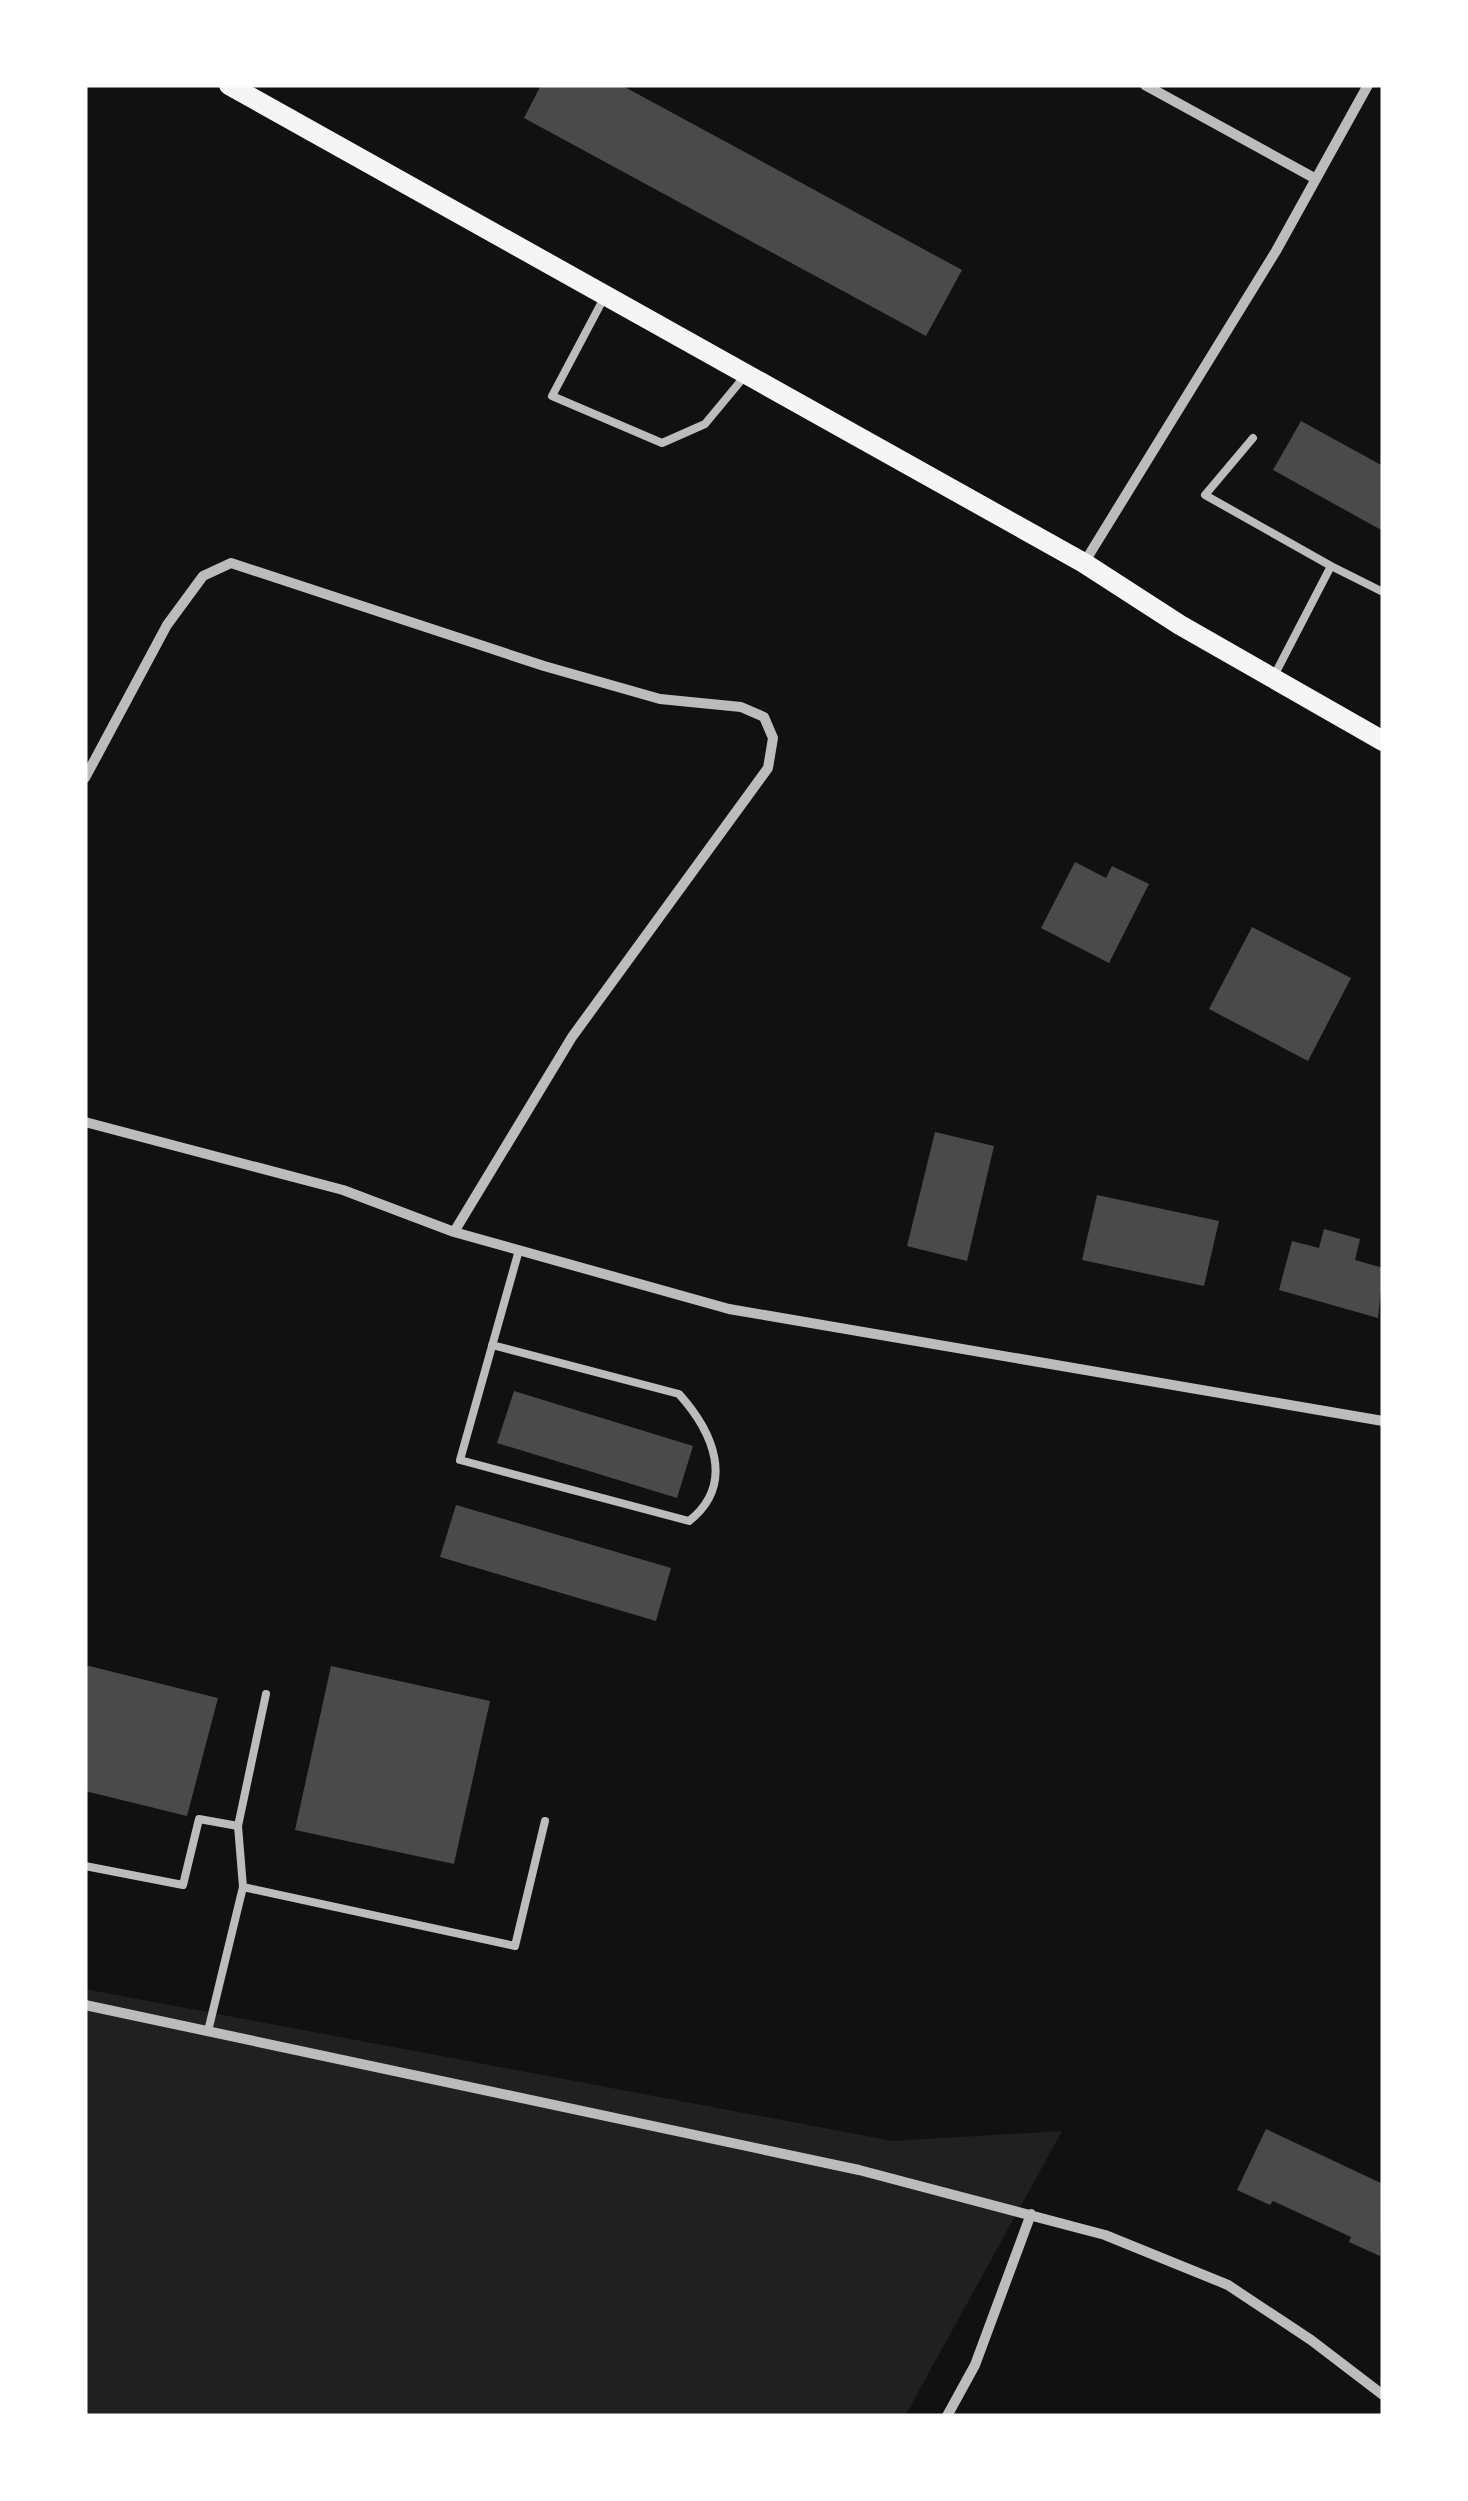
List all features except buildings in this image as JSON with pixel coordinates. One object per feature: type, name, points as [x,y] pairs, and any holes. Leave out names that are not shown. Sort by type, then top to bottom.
[{"type":"main road","points":[[230,85],[1084,563],[1383,741]]},
{"type":"street","points":[[1144,85],[1316,179]]},
{"type":"street","points":[[1084,563],[1316,179],[1368,85]]},
{"type":"street","points":[[85,778],[167,625],[203,576],[231,563],[544,666],[660,699],[741,708],[764,717],[773,738],[768,768],[572,1037],[454,1232]]},
{"type":"street","points":[[85,1122],[343,1190],[454,1232],[729,1309],[1383,1421]]},
{"type":"street","points":[[85,2004],[531,2097],[1031,2214],[1104,2235],[1228,2285],[1383,2395]]},
{"type":"street","points":[[947,2416],[976,2365],[1031,2214]]},
{"type":"lane","points":[[606,295],[552,396],[662,443],[705,424],[747,374]]},
{"type":"lane","points":[[1254,438],[1204,495],[1383,592]]},
{"type":"lane","points":[[1273,678],[1331,566]]},
{"type":"lane","points":[[492,1344],[679,1394],[700,1418],[714,1456],[716,1484],[707,1507],[689,1522],[460,1460],[492,1344],[519,1250]]},
{"type":"lane","points":[[208,2031],[243,1887],[238,1826],[266,1694]]},
{"type":"lane","points":[[85,1866],[183,1885],[200,1819],[238,1826]]},
{"type":"lane","points":[[243,1887],[515,1946],[545,1821]]},
{"type":"shaded area","points":[[85,1989],[893,2141],[1062,2131],[905,2416],[85,2416]]}]
